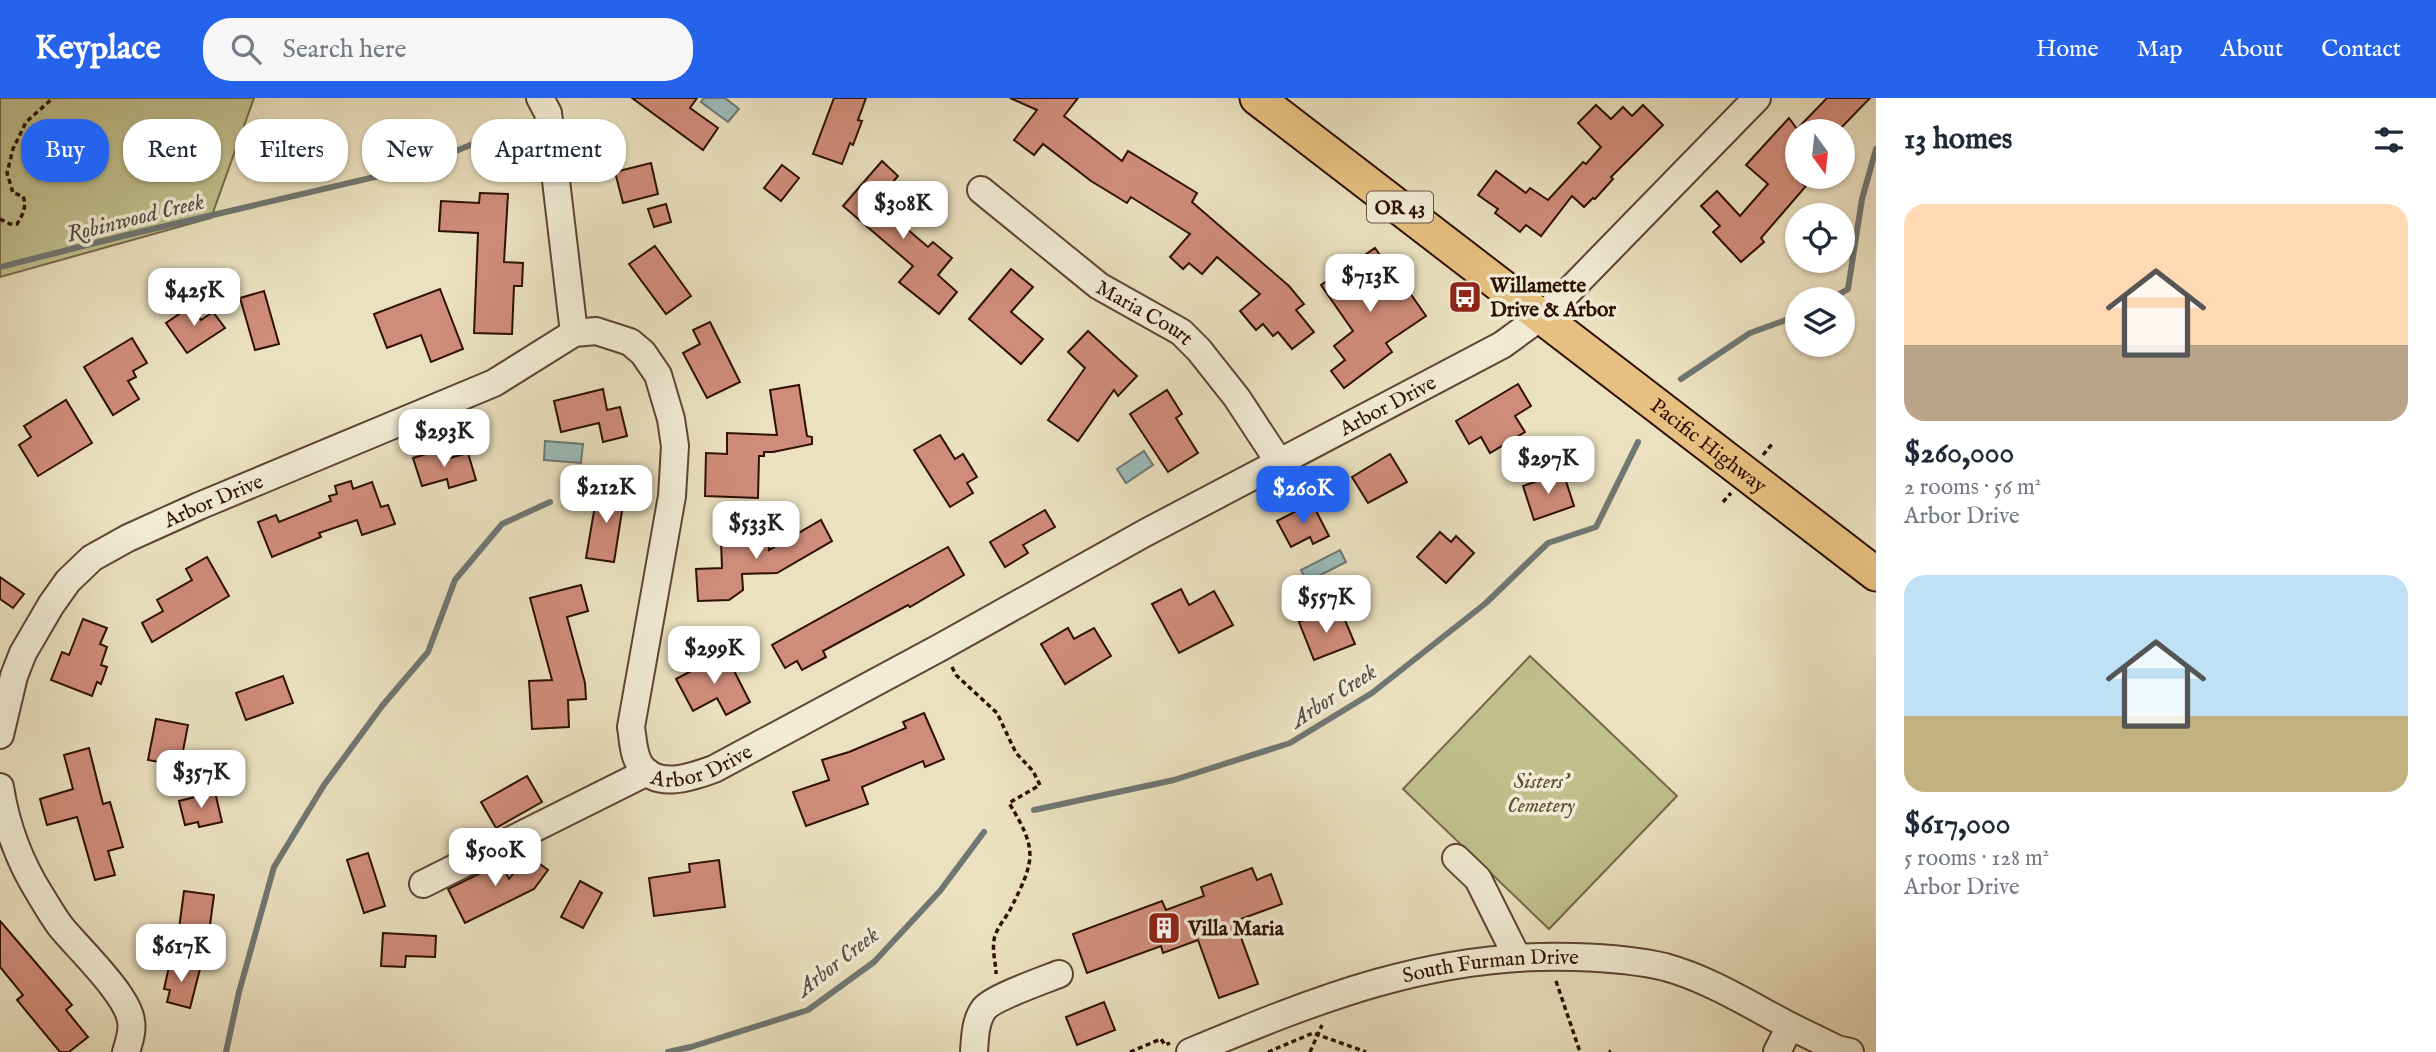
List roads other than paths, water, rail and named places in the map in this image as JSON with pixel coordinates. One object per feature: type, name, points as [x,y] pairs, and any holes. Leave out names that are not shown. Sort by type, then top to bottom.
[{"type":"main road","name":"OR 43","points":[[1257,98],[1542,316]]},
{"type":"main road","name":"Pacific Highway","points":[[1542,316],[1876,574]]},
{"type":"street","points":[[540,98],[548,113],[575,333]]},
{"type":"street","name":"Arbor Drive","points":[[0,735],[14,676],[23,653],[68,581],[92,558],[128,538],[199,506],[494,383],[575,333],[596,331],[630,341],[643,353],[658,375],[671,419],[675,446],[671,496],[631,727],[634,752],[640,765],[656,777],[678,780],[713,769],[941,647],[1144,533],[1502,345],[1542,316],[1757,98]]},
{"type":"street","name":"Maria Court","points":[[981,190],[1099,286],[1181,332],[1237,398],[1279,462]]},
{"type":"street","points":[[423,884],[647,772]]},
{"type":"street","points":[[0,787],[15,846],[27,872],[62,928],[82,948],[119,996],[132,1019],[126,1052]]},
{"type":"street","points":[[1456,858],[1478,879],[1517,957]]},
{"type":"street","name":"South Furman Drive","points":[[1190,1052],[1279,1015],[1354,989],[1409,974],[1494,958],[1517,957],[1593,958],[1667,968],[1716,987],[1837,1049],[1850,1052]]},
{"type":"street","points":[[974,1052],[976,1029],[984,1008],[1059,974]]},
{"type":"street","points":[[1777,1052],[1790,1026]]},
{"type":"water","points":[[704,98],[725,98],[739,109],[728,122],[701,102]]},
{"type":"water","points":[[545,441],[583,444],[581,463],[544,460]]},
{"type":"water","points":[[1144,451],[1153,465],[1126,483],[1117,469]]},
{"type":"water","points":[[1340,550],[1346,562],[1307,582],[1301,570]]},
{"type":"waterway","name":"Robinwood Creek","points":[[0,267],[413,168],[471,145]]},
{"type":"waterway","name":"Arbor Creek","points":[[1848,287],[1862,199],[1876,149]]},
{"type":"waterway","name":"Arbor Creek","points":[[1681,379],[1750,333],[1785,320]]},
{"type":"waterway","name":"Arbor Creek","points":[[1034,810],[1174,780],[1290,743],[1372,693],[1486,603],[1548,543],[1596,527],[1638,442]]},
{"type":"waterway","points":[[226,1052],[239,992],[274,867],[324,785],[382,706],[428,652],[455,580],[502,524],[550,502]]},
{"type":"waterway","name":"Arbor Creek","points":[[668,1052],[808,1010],[874,962],[940,891],[984,832]]},
{"type":"place","name":"Willamette Drive & Arbor","points":[[1465,297]]},
{"type":"place","name":"Villa Maria","points":[[1164,928]]},
{"type":"park label","name":"Sisters' Cemetery","points":[[1541,793]]}]
